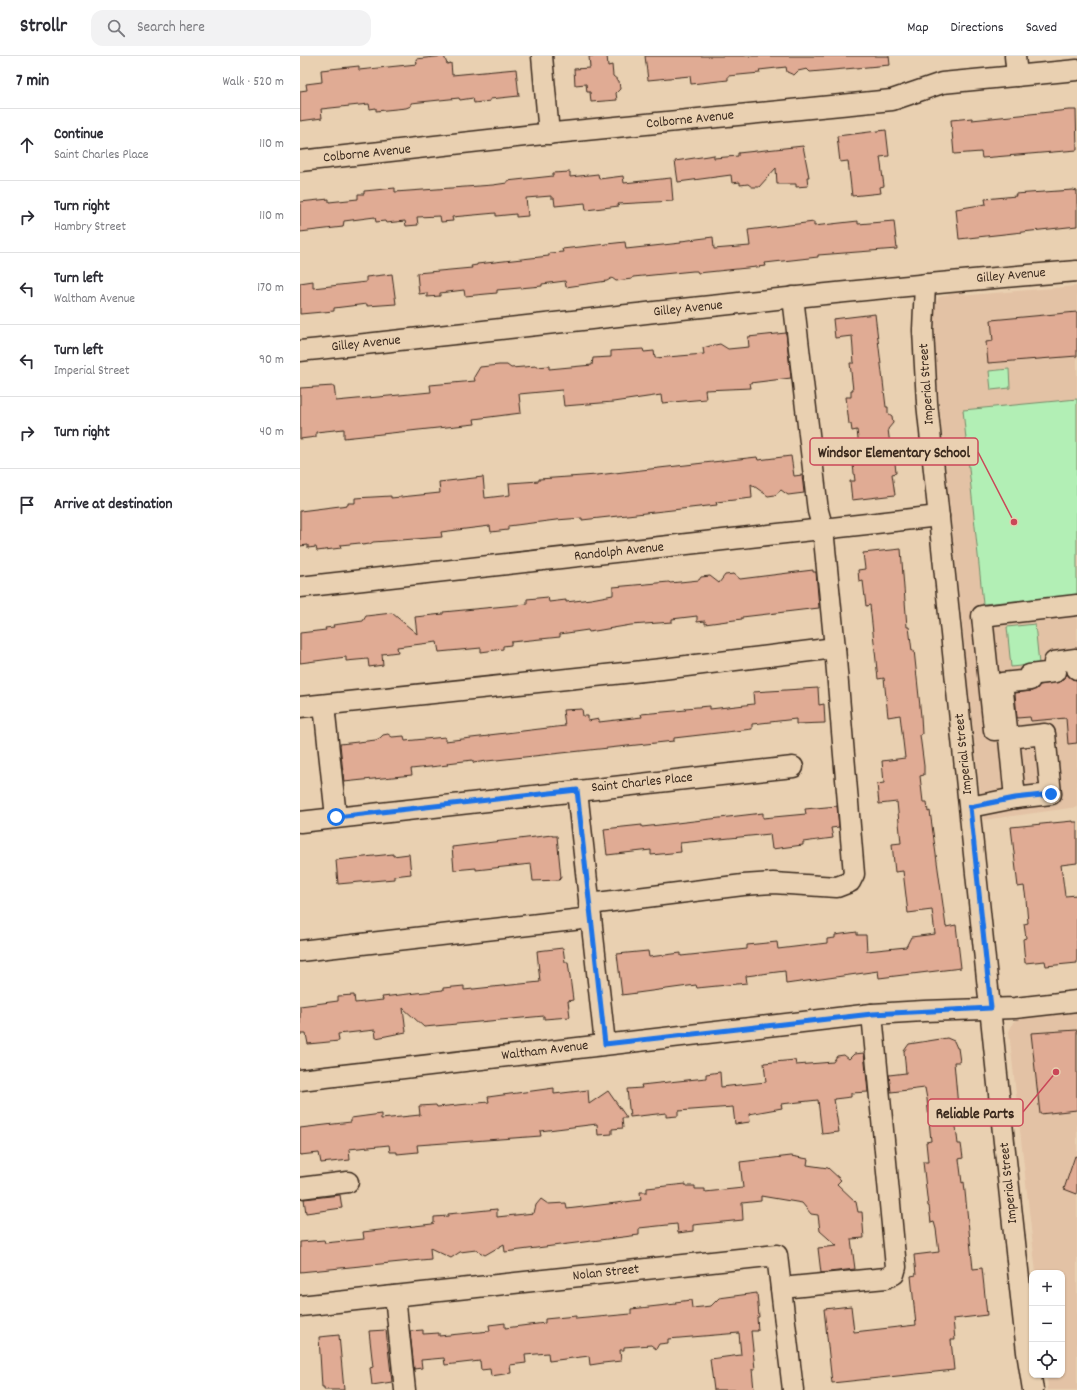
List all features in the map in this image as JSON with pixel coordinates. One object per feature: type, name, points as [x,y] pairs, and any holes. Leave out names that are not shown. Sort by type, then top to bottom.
[{"type":"street","points":[[542,56],[550,134]]},
{"type":"street","points":[[1015,56],[1017,76]]},
{"type":"street","name":"Colborne Avenue","points":[[300,161],[550,134],[892,100],[942,84],[1077,70]]},
{"type":"street","name":"Gilley Avenue","points":[[300,351],[793,297],[1077,271]]},
{"type":"street","name":"Imperial Street","points":[[925,284],[923,330],[925,367],[939,516],[1027,1352],[1033,1390]]},
{"type":"street","points":[[300,951],[590,911],[743,885],[773,883],[837,887],[850,882],[854,874],[835,648],[823,529],[818,511],[793,297]]},
{"type":"street","name":"Randolph Avenue","points":[[300,587],[939,516]]},
{"type":"street","points":[[1077,605],[982,616],[994,730],[1007,729],[1002,683],[1030,680],[1029,675],[1055,672],[1054,662],[1076,659],[1077,668]]},
{"type":"street","points":[[300,707],[654,670],[835,648]]},
{"type":"street","points":[[324,705],[336,817]]},
{"type":"street","name":"Saint Charles Place","points":[[300,822],[793,767]]},
{"type":"street","points":[[577,790],[605,1044]]},
{"type":"street","points":[[970,807],[1015,798]]},
{"type":"street","name":"Waltham Avenue","points":[[300,1080],[872,1014],[1015,1008],[1077,1001]]},
{"type":"street","points":[[781,1288],[886,1278],[894,1274],[896,1267],[872,1014]]},
{"type":"street","points":[[300,1188],[348,1182]]},
{"type":"street","name":"Nolan Street","points":[[300,1306],[777,1255],[793,1390]]},
{"type":"street","points":[[395,1296],[405,1390]]},
{"type":"shaded area","points":[[1077,286],[1077,807],[983,820],[970,702],[966,693],[961,660],[965,651],[938,394],[933,308],[939,297],[958,292],[970,295]]},
{"type":"shaded area","points":[[1077,1010],[1077,1390],[1048,1390],[1047,1378],[1065,1378],[1065,1270],[1036,1270],[1009,1032],[1013,1022],[1018,1019],[1034,1015]]},
{"type":"green space","points":[[1009,369],[1010,388],[991,390],[989,371]]},
{"type":"green space","points":[[1077,399],[1077,595],[983,604],[963,410]]},
{"type":"green space","points":[[1035,624],[1039,664],[1011,667],[1007,627]]},
{"type":"building","points":[[444,56],[447,64],[451,63],[452,75],[516,69],[519,96],[490,99],[490,101],[474,103],[473,98],[460,100],[459,98],[411,103],[411,106],[406,108],[376,111],[376,108],[370,109],[369,104],[321,109],[322,118],[300,121],[300,91],[307,90],[306,84],[322,82],[321,70],[359,66],[359,70],[417,64],[416,59]]},
{"type":"building","points":[[589,56],[607,56],[608,66],[612,65],[613,76],[619,81],[620,89],[616,93],[617,100],[591,102],[590,92],[587,92],[586,84],[575,85],[574,69],[590,68]]},
{"type":"building","points":[[645,56],[889,56],[890,65],[810,72],[807,69],[798,71],[794,75],[787,72],[786,67],[759,70],[760,73],[728,76],[728,80],[691,84],[690,76],[648,80]]},
{"type":"building","points":[[1076,110],[1077,150],[982,158],[981,152],[954,154],[951,120],[972,118],[972,120]]},
{"type":"building","points":[[886,130],[889,156],[880,157],[884,186],[880,187],[881,193],[852,196],[848,161],[840,162],[837,136]]},
{"type":"building","points":[[803,146],[809,177],[807,177],[808,186],[796,187],[796,184],[777,184],[776,168],[759,187],[752,187],[748,184],[740,185],[740,182],[732,183],[731,175],[678,182],[675,161],[714,155],[714,158],[738,156],[738,153]]},
{"type":"building","points":[[570,172],[570,177],[598,174],[599,179],[623,176],[624,183],[671,178],[673,201],[618,204],[619,206],[586,210],[585,203],[555,206],[554,198],[551,198],[551,196],[526,198],[528,216],[516,217],[516,214],[496,216],[496,213],[452,217],[453,221],[441,222],[440,216],[417,217],[418,225],[406,226],[405,221],[386,223],[385,221],[376,222],[375,217],[344,221],[343,227],[300,232],[300,202],[329,199],[329,202],[358,199],[358,194],[364,194],[364,191],[395,188],[395,192],[493,185],[507,183],[507,181],[553,176],[553,173]]},
{"type":"building","points":[[1077,191],[1077,226],[959,239],[956,209],[986,204],[985,199],[1016,196],[1015,194]]},
{"type":"building","points":[[858,221],[858,224],[894,221],[897,249],[818,255],[818,257],[765,263],[766,266],[698,273],[697,271],[693,271],[633,277],[632,279],[616,281],[612,278],[607,281],[566,287],[565,281],[542,284],[542,286],[497,290],[497,293],[465,296],[464,290],[440,293],[440,296],[427,297],[427,293],[419,294],[417,273],[472,268],[471,266],[477,264],[549,256],[549,253],[563,252],[562,249],[625,242],[626,249],[681,243],[681,241],[713,237],[714,249],[750,246],[748,230],[814,222],[814,226]]},
{"type":"building","points":[[392,274],[396,304],[367,306],[367,304],[334,308],[334,311],[300,314],[300,283],[313,281],[313,288],[366,282],[366,277]]},
{"type":"building","points":[[1077,312],[1077,356],[988,363],[986,342],[993,341],[991,320]]},
{"type":"building","points":[[875,314],[886,407],[888,407],[888,413],[892,416],[893,423],[888,429],[891,454],[894,453],[896,473],[892,474],[895,495],[852,500],[850,481],[855,481],[852,457],[860,457],[857,430],[852,431],[851,424],[849,424],[846,397],[851,397],[851,390],[853,390],[850,363],[854,363],[852,336],[835,338],[833,319]]},
{"type":"building","points":[[786,333],[791,378],[750,383],[751,388],[705,390],[706,399],[662,403],[661,395],[613,402],[564,406],[562,390],[519,394],[521,413],[474,419],[475,424],[344,438],[344,429],[316,432],[316,437],[300,439],[300,388],[334,386],[336,401],[431,392],[430,385],[475,381],[474,377],[480,367],[499,365],[507,365],[511,368],[549,366],[549,369],[592,365],[593,358],[611,357],[611,351],[625,350],[643,349],[644,352],[654,351],[655,358],[704,354],[703,348],[710,346],[720,344],[728,349],[749,347],[748,337]]},
{"type":"building","points":[[791,456],[794,476],[802,475],[804,493],[788,495],[781,490],[775,495],[768,496],[751,484],[752,498],[716,502],[717,505],[582,520],[582,518],[556,520],[508,526],[508,530],[491,532],[490,526],[441,532],[442,537],[373,542],[362,545],[360,543],[340,545],[341,548],[317,551],[316,547],[308,548],[308,545],[300,546],[300,511],[348,505],[348,503],[355,503],[355,498],[391,496],[391,498],[440,493],[439,482],[483,477],[485,498],[510,495],[509,483],[539,481],[539,479],[597,475],[757,457],[758,460]]},
{"type":"building","points":[[901,549],[907,627],[909,627],[912,651],[914,650],[921,716],[922,734],[920,735],[924,775],[920,776],[923,802],[927,802],[928,812],[930,811],[946,927],[956,925],[961,968],[879,978],[878,971],[786,984],[785,971],[746,976],[747,983],[697,988],[696,985],[622,995],[617,954],[648,951],[649,957],[681,953],[681,956],[747,949],[747,945],[777,942],[778,949],[827,943],[827,939],[835,938],[835,935],[857,932],[857,935],[866,935],[867,951],[906,947],[911,937],[935,934],[932,910],[908,913],[903,871],[895,872],[892,844],[901,843],[897,802],[879,804],[877,784],[884,783],[882,761],[905,758],[900,715],[888,717],[884,678],[878,679],[870,605],[866,606],[863,581],[859,582],[858,570],[865,569],[863,553]]},
{"type":"building","points":[[813,570],[813,572],[816,572],[819,608],[742,617],[742,619],[705,624],[705,621],[697,622],[697,616],[672,619],[672,622],[631,625],[589,632],[588,630],[560,634],[560,637],[511,642],[511,645],[503,646],[503,649],[481,652],[481,648],[439,652],[437,642],[397,647],[398,652],[382,654],[383,665],[369,667],[368,659],[346,661],[346,657],[300,663],[300,633],[326,630],[325,628],[334,627],[333,625],[363,621],[366,616],[392,613],[417,634],[415,617],[443,614],[443,612],[527,604],[527,599],[548,597],[549,602],[566,600],[566,602],[591,599],[613,595],[613,587],[699,580],[701,577],[710,576],[719,583],[725,575],[734,574],[740,579]]},
{"type":"building","points":[[1066,672],[1072,679],[1077,680],[1077,743],[1068,744],[1066,718],[1031,721],[1030,717],[1017,718],[1015,693],[1032,691],[1040,685],[1061,681]]},
{"type":"building","points":[[818,688],[819,705],[824,704],[825,723],[796,724],[796,719],[752,724],[752,729],[674,738],[674,741],[473,763],[473,760],[447,763],[448,765],[411,769],[412,775],[344,782],[340,744],[376,740],[383,735],[388,734],[392,737],[404,736],[405,741],[445,737],[445,741],[565,726],[563,710],[582,709],[583,716],[588,716],[588,721],[599,719],[599,722],[642,717],[641,714],[686,710],[685,708],[710,706],[710,709],[754,704],[753,692]]},
{"type":"building","points":[[837,806],[839,827],[831,828],[833,838],[803,842],[803,845],[772,849],[770,834],[680,843],[681,852],[651,855],[651,850],[607,855],[604,829],[642,825],[642,827],[763,813],[763,818],[806,814],[805,809]]},
{"type":"building","points":[[1073,821],[1077,822],[1077,863],[1061,865],[1065,896],[1077,895],[1077,963],[1046,966],[1045,961],[1025,963],[1023,939],[1026,938],[1024,924],[1028,923],[1026,899],[1024,886],[1018,887],[1011,827]]},
{"type":"building","points":[[552,835],[557,836],[561,878],[559,880],[533,881],[531,864],[476,870],[476,868],[454,870],[452,847]]},
{"type":"building","points":[[393,854],[393,856],[409,854],[411,874],[394,876],[394,879],[338,884],[336,860]]},
{"type":"building","points":[[563,948],[565,962],[568,962],[573,1000],[568,1001],[570,1017],[544,1019],[544,1016],[424,1027],[403,1008],[406,1032],[376,1038],[375,1030],[338,1034],[339,1041],[308,1044],[306,1034],[300,1034],[300,1006],[338,1001],[338,996],[354,995],[355,1003],[383,1000],[382,997],[443,990],[443,988],[464,986],[464,990],[540,982],[537,951]]},
{"type":"building","points":[[1077,1030],[1077,1110],[1040,1114],[1031,1033]]},
{"type":"building","points":[[947,1038],[954,1041],[958,1048],[960,1062],[954,1062],[959,1118],[955,1118],[958,1144],[961,1144],[963,1158],[959,1159],[962,1183],[964,1182],[973,1269],[982,1268],[987,1315],[953,1319],[955,1340],[951,1340],[954,1370],[832,1383],[824,1309],[851,1306],[854,1332],[916,1325],[911,1276],[916,1275],[914,1255],[939,1252],[936,1229],[934,1222],[931,1223],[923,1162],[928,1162],[926,1142],[931,1141],[927,1099],[925,1088],[891,1092],[889,1075],[906,1073],[904,1051],[909,1044]]},
{"type":"building","points":[[864,1053],[868,1092],[851,1093],[851,1097],[834,1099],[839,1132],[822,1134],[818,1100],[781,1104],[782,1108],[749,1114],[750,1122],[735,1124],[733,1107],[678,1111],[678,1116],[666,1117],[666,1113],[630,1117],[627,1089],[642,1088],[641,1085],[706,1078],[706,1074],[720,1072],[721,1087],[766,1082],[764,1063],[795,1060],[796,1065],[833,1062],[837,1056],[844,1055],[849,1059],[854,1054]]},
{"type":"building","points":[[554,1088],[554,1094],[588,1090],[589,1104],[608,1091],[627,1118],[622,1118],[623,1128],[612,1129],[612,1134],[598,1135],[597,1124],[540,1131],[541,1136],[417,1145],[418,1152],[397,1154],[397,1152],[390,1152],[389,1145],[349,1149],[350,1160],[321,1163],[319,1153],[300,1155],[300,1128],[351,1122],[351,1118],[381,1114],[381,1119],[420,1115],[419,1106],[436,1105],[437,1107],[489,1102],[488,1097]]},
{"type":"building","points":[[791,1156],[808,1159],[807,1165],[828,1168],[841,1180],[837,1184],[856,1202],[858,1212],[862,1212],[864,1238],[851,1239],[855,1269],[821,1273],[818,1248],[837,1246],[820,1231],[818,1215],[811,1214],[802,1203],[761,1196],[761,1201],[742,1203],[743,1220],[693,1225],[693,1231],[678,1233],[677,1224],[639,1228],[639,1235],[505,1252],[504,1244],[485,1255],[476,1250],[460,1252],[451,1258],[430,1248],[431,1259],[300,1272],[300,1242],[324,1240],[325,1243],[364,1239],[363,1232],[432,1224],[434,1223],[434,1217],[448,1216],[448,1214],[497,1209],[497,1217],[534,1213],[536,1205],[541,1199],[548,1204],[566,1203],[567,1209],[641,1200],[640,1192],[647,1192],[647,1188],[686,1184],[686,1186],[695,1186],[695,1189],[705,1189],[705,1192],[743,1188],[740,1162]]},
{"type":"building","points":[[1075,1156],[1077,1157],[1077,1194],[1064,1189]]},
{"type":"building","points":[[340,1195],[342,1208],[306,1213],[304,1199]]},
{"type":"building","points":[[757,1293],[759,1317],[757,1317],[758,1331],[751,1331],[755,1369],[752,1369],[754,1390],[714,1390],[710,1359],[741,1355],[739,1333],[668,1339],[668,1343],[659,1344],[656,1349],[651,1345],[624,1347],[624,1350],[620,1350],[621,1361],[590,1365],[589,1356],[549,1361],[548,1353],[525,1355],[526,1363],[510,1365],[511,1373],[491,1376],[490,1369],[481,1370],[480,1361],[445,1365],[444,1358],[421,1360],[422,1368],[414,1369],[410,1331],[423,1330],[423,1334],[439,1333],[439,1336],[490,1331],[489,1325],[505,1323],[505,1328],[545,1323],[545,1319],[576,1316],[576,1319],[631,1314],[631,1309],[676,1304],[675,1302],[691,1300],[692,1308],[711,1306],[719,1298]]},
{"type":"building","points":[[386,1330],[392,1382],[372,1385],[370,1368],[373,1367],[369,1331]]},
{"type":"building","points":[[339,1335],[344,1390],[324,1390],[324,1387],[322,1387],[319,1337]]},
{"type":"place","name":"Windsor Elementary School","points":[[1014,522]]},
{"type":"place","name":"Reliable Parts","points":[[1056,1072]]},
{"type":"route","points":[[336,817],[577,790],[605,1044],[872,1014],[924,1010],[991,1008],[970,807],[1015,798],[1051,794]]}]
